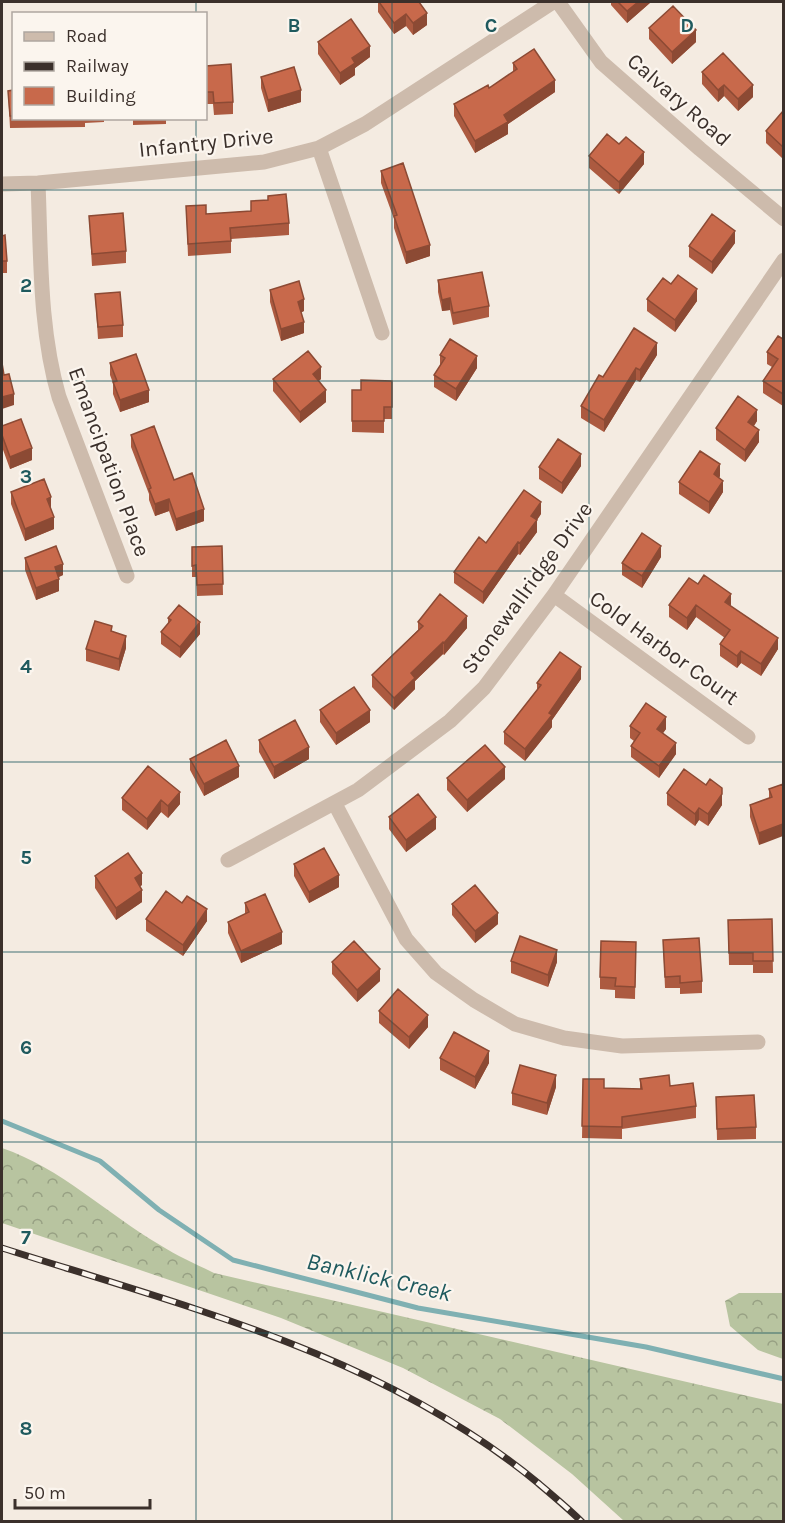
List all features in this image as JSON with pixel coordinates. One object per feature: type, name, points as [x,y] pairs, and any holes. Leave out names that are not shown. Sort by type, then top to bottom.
[{"type":"street","name":"Infantry Drive","points":[[2,184],[38,183],[264,162],[319,148],[365,124],[553,2]]},
{"type":"street","name":"Calvary Road","points":[[558,2],[601,62],[783,219]]},
{"type":"street","points":[[319,148],[382,333]]},
{"type":"street","name":"Emancipation Place","points":[[38,183],[43,291],[50,368],[127,576]]},
{"type":"street","name":"Stonewallridge Drive","points":[[228,860],[358,790],[450,721],[484,688],[554,595],[783,260]]},
{"type":"street","name":"Cold Harbor Court","points":[[554,595],[748,737]]},
{"type":"street","points":[[335,804],[406,939],[436,973],[474,1000],[515,1024],[564,1038],[622,1046],[758,1042]]},
{"type":"green space","points":[[2,1148],[44,1167],[140,1233],[214,1273],[783,1404],[783,1521],[624,1521],[572,1474],[500,1419],[403,1368],[281,1318],[2,1223]]},
{"type":"green space","points":[[739,1293],[783,1293],[783,1359],[758,1350],[730,1326],[725,1301]]},
{"type":"building","points":[[379,2],[419,2],[427,13],[413,23],[406,14],[394,23]]},
{"type":"building","points":[[618,2],[638,2],[627,11]]},
{"type":"building","points":[[673,6],[696,30],[672,52],[649,28]]},
{"type":"building","points":[[351,19],[370,46],[352,58],[355,63],[340,73],[318,42]]},
{"type":"building","points":[[534,49],[555,80],[504,115],[508,122],[475,141],[454,104],[488,85],[489,88],[517,69],[513,63]]},
{"type":"building","points":[[723,53],[753,85],[738,99],[724,85],[718,90],[702,72]]},
{"type":"building","points":[[231,64],[233,102],[214,103],[213,92],[207,92],[207,66]]},
{"type":"building","points":[[294,67],[301,90],[268,100],[261,77]]},
{"type":"building","points":[[12,90],[12,116],[10,116],[8,91]]},
{"type":"building","points":[[783,111],[783,147],[766,131]]},
{"type":"building","points":[[607,134],[619,144],[626,137],[644,152],[619,182],[589,156]]},
{"type":"building","points":[[403,163],[430,245],[406,252],[394,216],[397,215],[381,171]]},
{"type":"building","points":[[286,194],[289,223],[230,228],[231,241],[188,244],[186,206],[206,205],[206,214],[251,211],[251,201],[268,200],[268,196]]},
{"type":"building","points":[[123,213],[126,251],[92,254],[89,216]]},
{"type":"building","points":[[712,214],[735,231],[712,262],[689,246]]},
{"type":"building","points":[[5,235],[7,261],[2,261],[2,236]]},
{"type":"building","points":[[482,272],[489,306],[453,313],[450,298],[442,300],[438,280]]},
{"type":"building","points":[[678,275],[697,289],[675,320],[647,299],[663,278],[671,284]]},
{"type":"building","points":[[299,281],[304,299],[298,302],[304,322],[281,329],[270,290]]},
{"type":"building","points":[[120,292],[123,325],[98,327],[95,294]]},
{"type":"building","points":[[634,328],[657,343],[640,370],[636,368],[604,420],[581,406],[599,375],[603,377]]},
{"type":"building","points":[[778,336],[783,339],[783,394],[763,381],[778,359],[767,352]]},
{"type":"building","points":[[450,339],[477,356],[456,389],[434,375],[445,358],[440,355]]},
{"type":"building","points":[[308,351],[321,367],[313,374],[326,390],[300,412],[273,379]]},
{"type":"building","points":[[136,354],[149,390],[120,400],[113,382],[117,381],[110,363]]},
{"type":"building","points":[[2,363],[4,375],[9,374],[14,394],[2,397]]},
{"type":"building","points":[[361,380],[392,381],[392,407],[384,407],[384,421],[352,421],[352,390],[361,390]]},
{"type":"building","points":[[738,396],[757,410],[748,422],[759,430],[745,450],[716,428]]},
{"type":"building","points":[[21,419],[32,448],[10,457],[2,435],[2,426]]},
{"type":"building","points":[[154,426],[174,480],[192,473],[204,509],[176,519],[169,499],[155,504],[131,435]]},
{"type":"building","points":[[558,439],[581,454],[562,483],[539,467]]},
{"type":"building","points":[[700,451],[720,464],[714,474],[723,481],[709,502],[679,482]]},
{"type":"building","points":[[44,479],[51,497],[47,499],[54,517],[25,529],[11,492]]},
{"type":"building","points":[[524,490],[541,502],[531,516],[537,520],[520,543],[518,542],[483,592],[454,572],[479,537],[486,543]]},
{"type":"building","points":[[642,533],[661,546],[642,576],[622,563]]},
{"type":"building","points":[[56,546],[63,564],[55,567],[59,579],[36,588],[25,558]]},
{"type":"building","points":[[222,546],[223,584],[197,585],[196,565],[192,566],[192,547]]},
{"type":"building","points":[[704,575],[731,594],[725,602],[778,638],[761,664],[741,651],[737,656],[720,644],[730,630],[696,605],[687,618],[669,605],[689,578],[698,584]]},
{"type":"building","points":[[440,594],[467,616],[444,643],[411,673],[415,678],[394,698],[372,675],[423,626],[418,622]]},
{"type":"building","points":[[179,605],[200,622],[180,647],[161,632],[171,620],[168,618]]},
{"type":"building","points":[[95,621],[112,626],[111,631],[126,636],[119,659],[86,649]]},
{"type":"building","points":[[560,652],[581,667],[549,713],[552,715],[525,749],[504,732],[541,685],[537,683]]},
{"type":"building","points":[[354,687],[370,710],[336,733],[320,710]]},
{"type":"building","points":[[646,703],[666,717],[657,729],[676,743],[659,766],[631,746],[640,733],[630,726]]},
{"type":"building","points":[[295,720],[309,747],[274,767],[259,740]]},
{"type":"building","points":[[226,740],[239,766],[204,784],[190,759]]},
{"type":"building","points":[[485,745],[505,767],[467,800],[447,778]]},
{"type":"building","points":[[148,766],[180,792],[168,806],[161,800],[147,819],[122,798]]},
{"type":"building","points":[[684,769],[706,785],[710,779],[722,788],[722,794],[708,814],[699,808],[695,814],[667,793]]},
{"type":"building","points":[[783,784],[783,824],[759,833],[750,805],[772,797],[769,789]]},
{"type":"building","points":[[418,794],[436,817],[406,840],[389,817]]},
{"type":"building","points":[[324,848],[339,875],[309,892],[294,864]]},
{"type":"building","points":[[128,853],[142,873],[135,878],[142,890],[116,908],[95,876]]},
{"type":"building","points":[[475,885],[498,913],[475,931],[452,904]]},
{"type":"building","points":[[166,891],[182,903],[187,896],[207,909],[183,945],[146,919]]},
{"type":"building","points":[[265,894],[282,932],[241,951],[228,922],[249,912],[245,903]]},
{"type":"building","points":[[772,919],[773,961],[753,961],[753,953],[729,953],[728,920]]},
{"type":"building","points":[[520,936],[557,950],[548,975],[511,961]]},
{"type":"building","points":[[699,938],[702,981],[680,983],[680,976],[665,977],[663,940]]},
{"type":"building","points":[[354,941],[380,969],[357,990],[332,962]]},
{"type":"building","points":[[601,941],[636,942],[635,987],[615,986],[616,978],[600,977]]},
{"type":"building","points":[[398,989],[428,1015],[409,1037],[379,1011]]},
{"type":"building","points":[[454,1032],[489,1051],[475,1077],[440,1058]]},
{"type":"building","points":[[520,1065],[556,1075],[547,1103],[512,1093]]},
{"type":"building","points":[[669,1075],[670,1086],[693,1083],[696,1106],[622,1117],[622,1127],[582,1126],[583,1079],[604,1079],[604,1088],[642,1089],[640,1079]]},
{"type":"building","points":[[754,1095],[756,1127],[717,1129],[716,1097]]},
{"type":"waterway","name":"Banklick Creek","points":[[2,1121],[100,1161],[159,1210],[233,1260],[418,1308],[646,1347],[784,1379]]},
{"type":"railway","points":[[2,1248],[213,1315],[350,1368],[415,1401],[478,1439],[538,1483],[582,1522]]}]
